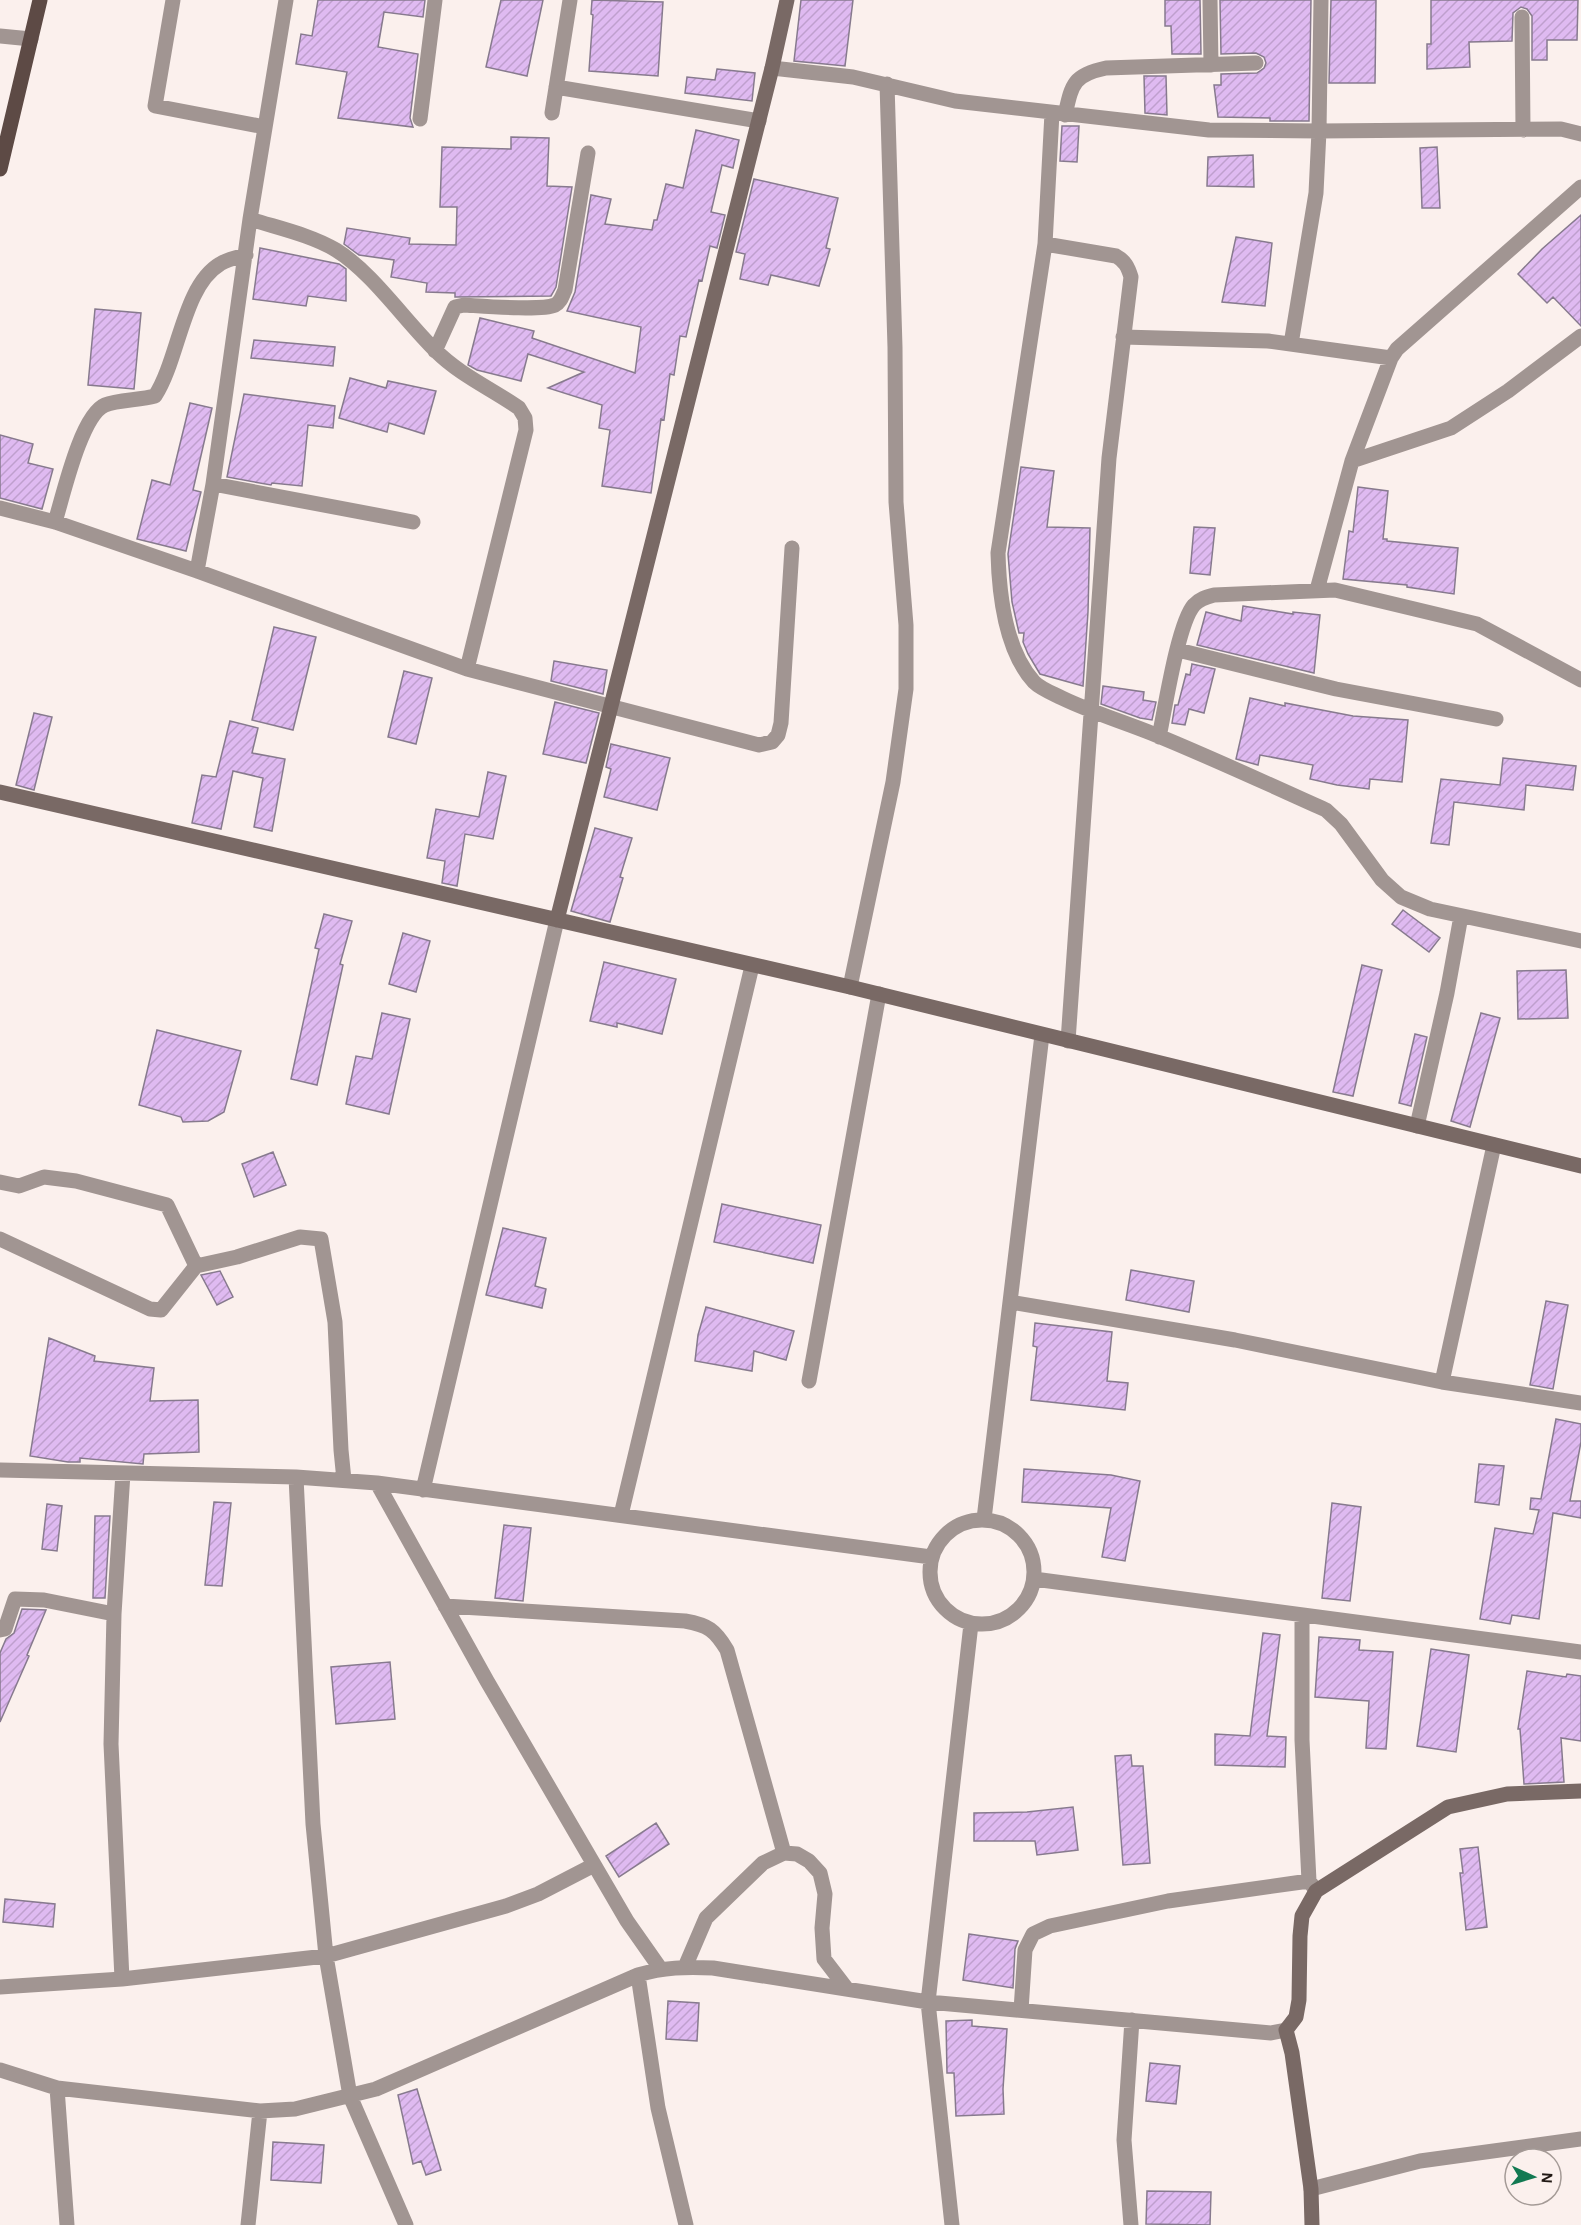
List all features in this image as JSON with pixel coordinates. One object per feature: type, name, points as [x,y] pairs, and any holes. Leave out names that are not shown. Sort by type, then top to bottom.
[{"type":"main road","points":[[0,169],[40,0]]},
{"type":"main road","points":[[557,920],[760,117],[787,0]]},
{"type":"main road","points":[[0,792],[850,987],[1581,1166]]},
{"type":"main road","points":[[1312,2225],[1311,2189],[1292,2053],[1286,2030],[1296,2017],[1299,2000],[1302,1916],[1313,1886],[1448,1807],[1507,1794],[1581,1791]]},
{"type":"street","points":[[172,0],[155,106],[265,127]]},
{"type":"street","points":[[197,571],[213,484],[250,219],[286,0]]},
{"type":"street","points":[[420,119],[435,0]]},
{"type":"street","points":[[552,113],[570,0]]},
{"type":"street","points":[[1210,0],[1210,65]]},
{"type":"street","points":[[1291,344],[1316,193],[1321,0]]},
{"type":"street","points":[[1522,17],[1523,130]]},
{"type":"street","points":[[0,36],[31,39]]},
{"type":"street","points":[[1256,63],[1106,68],[1093,71],[1079,77],[1071,87],[1058,114],[1045,244],[998,553],[998,581],[1012,644],[1028,674],[1045,690],[1090,712],[1159,736],[1326,810],[1341,824],[1382,880],[1401,897],[1430,909],[1581,941]]},
{"type":"street","points":[[772,68],[853,77],[955,102],[1209,130],[1319,132],[1561,129],[1581,134]]},
{"type":"street","points":[[850,987],[893,782],[906,689],[906,625],[896,502],[895,346],[887,84]]},
{"type":"street","points":[[556,87],[760,117]]},
{"type":"street","points":[[435,351],[454,307],[464,305],[536,307],[553,306],[560,301],[565,290],[588,153]]},
{"type":"street","points":[[1317,590],[1352,461],[1390,358],[1397,349],[1581,187]]},
{"type":"street","points":[[250,219],[337,250],[356,265],[435,351],[453,366],[519,408],[525,418],[526,430],[467,669]]},
{"type":"street","points":[[1045,244],[1116,256],[1128,267],[1131,278],[1109,458],[1068,1041]]},
{"type":"street","points":[[55,522],[82,433],[92,415],[104,405],[155,396],[172,360],[195,291],[206,275],[220,263],[246,255]]},
{"type":"street","points":[[1352,461],[1451,428],[1508,391],[1581,336]]},
{"type":"street","points":[[1124,337],[1291,344],[1390,358]]},
{"type":"street","points":[[213,484],[413,522]]},
{"type":"street","points":[[0,508],[55,522],[467,669],[759,745],[772,742],[778,735],[781,723],[792,548]]},
{"type":"street","points":[[1159,736],[1188,614],[1199,600],[1214,595],[1335,590],[1477,624],[1581,680]]},
{"type":"street","points":[[1178,650],[1336,688],[1496,719]]},
{"type":"street","points":[[1417,1126],[1447,993],[1461,916]]},
{"type":"street","points":[[423,1490],[557,920]]},
{"type":"street","points":[[621,1515],[752,966]]},
{"type":"street","points":[[809,1381],[879,994]]},
{"type":"street","points":[[984,1519],[1042,1035]]},
{"type":"street","points":[[1442,1382],[1494,1145]]},
{"type":"street","points":[[0,1182],[19,1186],[44,1177],[76,1181],[167,1205],[196,1266]]},
{"type":"street","points":[[0,1239],[104,1285],[150,1309],[161,1310],[196,1266],[237,1257],[300,1237],[321,1239],[335,1322],[344,1480]]},
{"type":"street","points":[[1010,1302],[1235,1340],[1442,1382],[1581,1403]]},
{"type":"street","points":[[0,1470],[296,1477],[377,1483],[931,1557]]},
{"type":"street","points":[[122,1979],[111,1744],[114,1614],[123,1473]]},
{"type":"street","points":[[296,1477],[313,1824],[326,1956],[350,2096],[406,2225]]},
{"type":"street","points":[[377,1483],[594,1865],[627,1921],[660,1968]]},
{"type":"street","points":[[984,1519],[1001,1522],[1016,1531],[1028,1545],[1034,1561],[1034,1579],[1029,1596],[1019,1610],[1005,1620],[988,1624],[971,1624],[955,1617],[937,1599],[929,1575],[931,1557],[938,1542],[951,1529],[966,1521],[984,1519]]},
{"type":"street","points":[[1034,1579],[1581,1652]]},
{"type":"street","points":[[0,1630],[5,1629],[15,1599],[44,1600],[114,1614]]},
{"type":"street","points":[[445,1606],[685,1621],[702,1624],[717,1634],[727,1650],[784,1853]]},
{"type":"street","points":[[1021,2010],[1025,1950],[1033,1934],[1050,1926],[1167,1900],[1313,1886],[1302,1740],[1302,1615]]},
{"type":"street","points":[[952,2225],[928,2002],[971,1624]]},
{"type":"street","points":[[685,1967],[706,1918],[763,1863],[784,1853],[797,1854],[809,1861],[820,1873],[825,1894],[822,1928],[824,1959],[847,1989]]},
{"type":"street","points":[[0,1987],[122,1979],[326,1956],[506,1906],[538,1894],[594,1865]]},
{"type":"street","points":[[0,2070],[57,2088],[260,2110],[295,2109],[376,2089],[638,1975],[660,1968],[685,1967],[713,1968],[928,2002],[1271,2033],[1286,2030]]},
{"type":"street","points":[[638,1975],[658,2108],[686,2225]]},
{"type":"street","points":[[1131,2225],[1124,2140],[1132,2020]]},
{"type":"street","points":[[57,2088],[67,2225]]},
{"type":"street","points":[[248,2225],[260,2110]]},
{"type":"street","points":[[1311,2189],[1420,2161],[1581,2139]]},
{"type":"building","points":[[318,0],[425,0],[423,17],[384,12],[378,47],[418,54],[410,118],[413,127],[338,118],[347,72],[296,64],[301,34],[312,36]]},
{"type":"building","points":[[501,0],[543,0],[527,76],[486,67]]},
{"type":"building","points":[[592,0],[663,2],[658,76],[589,71]]},
{"type":"building","points":[[801,0],[853,0],[845,66],[794,61]]},
{"type":"building","points":[[1165,0],[1200,0],[1201,54],[1172,54],[1171,26],[1165,26]]},
{"type":"building","points":[[1220,0],[1311,0],[1309,121],[1218,117],[1214,85],[1221,85],[1221,74],[1257,73],[1264,68],[1266,63],[1264,57],[1256,53],[1221,54]]},
{"type":"building","points":[[1331,0],[1376,0],[1375,83],[1329,83]]},
{"type":"building","points":[[1431,0],[1578,0],[1577,40],[1547,40],[1547,60],[1532,60],[1532,16],[1527,9],[1521,7],[1513,13],[1512,41],[1469,42],[1470,67],[1427,69],[1427,44],[1431,44]]},
{"type":"building","points":[[717,69],[755,73],[752,101],[685,93],[687,77],[715,80]]},
{"type":"building","points":[[1144,76],[1166,76],[1167,115],[1145,113]]},
{"type":"building","points":[[1062,126],[1079,126],[1077,162],[1060,161]]},
{"type":"building","points":[[696,130],[739,140],[733,168],[722,165],[711,212],[725,215],[717,248],[710,246],[702,281],[699,280],[686,337],[680,336],[674,375],[670,374],[664,420],[661,419],[651,493],[602,486],[610,430],[599,428],[602,405],[548,388],[584,372],[528,354],[521,381],[477,370],[468,365],[480,318],[534,331],[532,338],[635,373],[641,327],[567,311],[575,292],[591,195],[611,199],[605,224],[652,230],[654,220],[657,220],[666,184],[683,188]]},
{"type":"building","points":[[511,137],[549,138],[547,186],[572,187],[556,287],[551,296],[455,297],[455,293],[426,292],[427,283],[391,277],[394,260],[359,255],[344,244],[347,228],[410,238],[409,244],[456,245],[457,207],[440,207],[442,147],[511,149]]},
{"type":"building","points":[[1437,147],[1440,208],[1422,208],[1420,148]]},
{"type":"building","points":[[1253,155],[1254,187],[1207,186],[1208,157]]},
{"type":"building","points":[[754,179],[838,198],[826,248],[830,249],[819,286],[771,275],[768,285],[740,279],[745,254],[736,252]]},
{"type":"building","points":[[1581,215],[1581,326],[1553,297],[1547,303],[1518,274],[1542,249]]},
{"type":"building","points":[[1236,237],[1272,243],[1265,306],[1222,302]]},
{"type":"building","points":[[260,248],[339,264],[346,269],[346,301],[308,296],[306,306],[253,299]]},
{"type":"building","points":[[95,309],[141,313],[134,389],[88,385]]},
{"type":"building","points":[[254,340],[335,347],[333,366],[251,358]]},
{"type":"building","points":[[350,378],[386,388],[388,381],[436,391],[424,434],[389,423],[387,432],[339,418]]},
{"type":"building","points":[[244,394],[335,406],[333,428],[308,425],[302,486],[272,483],[271,485],[227,477]]},
{"type":"building","points":[[190,403],[212,408],[193,490],[201,492],[186,551],[137,539],[152,480],[170,485]]},
{"type":"building","points":[[0,435],[33,444],[28,463],[53,469],[42,509],[0,498]]},
{"type":"building","points":[[1021,467],[1054,471],[1047,527],[1090,528],[1083,686],[1040,674],[1023,642],[1024,633],[1019,633],[1012,602],[1008,554]]},
{"type":"building","points":[[1358,487],[1388,491],[1383,539],[1458,548],[1454,594],[1407,587],[1407,585],[1343,579],[1349,531],[1353,532]]},
{"type":"building","points":[[1194,527],[1215,528],[1210,575],[1190,573]]},
{"type":"building","points":[[1243,606],[1293,614],[1293,612],[1320,615],[1314,673],[1197,645],[1206,612],[1241,621]]},
{"type":"building","points":[[274,627],[316,637],[293,730],[252,720]]},
{"type":"building","points":[[554,661],[607,670],[603,694],[551,681]]},
{"type":"building","points":[[1192,664],[1215,669],[1204,713],[1189,709],[1185,725],[1172,723],[1175,705],[1178,705],[1186,674],[1190,675]]},
{"type":"building","points":[[404,671],[432,678],[416,744],[388,737]]},
{"type":"building","points":[[1103,686],[1144,692],[1143,700],[1156,702],[1152,720],[1101,704]]},
{"type":"building","points":[[1250,698],[1285,706],[1285,703],[1353,716],[1408,720],[1402,782],[1370,779],[1369,789],[1337,785],[1310,779],[1313,765],[1260,755],[1258,765],[1236,759]]},
{"type":"building","points":[[555,702],[599,713],[586,763],[543,754]]},
{"type":"building","points":[[34,713],[52,717],[34,790],[16,785]]},
{"type":"building","points":[[230,721],[258,728],[252,753],[285,759],[272,831],[254,827],[263,778],[233,771],[221,829],[192,823],[202,775],[216,777]]},
{"type":"building","points":[[611,744],[670,758],[657,810],[604,797],[611,769],[606,767]]},
{"type":"building","points":[[1503,758],[1576,766],[1573,790],[1526,785],[1524,810],[1454,802],[1449,845],[1431,843],[1441,779],[1500,785]]},
{"type":"building","points":[[488,772],[506,776],[493,839],[465,834],[457,886],[442,883],[445,861],[427,858],[436,809],[479,817]]},
{"type":"building","points":[[595,828],[632,838],[610,922],[571,911]]},
{"type":"building","points":[[1403,910],[1440,938],[1429,952],[1392,924]]},
{"type":"building","points":[[324,914],[352,921],[340,964],[343,965],[317,1085],[291,1079],[319,949],[315,948]]},
{"type":"building","points":[[403,933],[430,941],[416,992],[389,984]]},
{"type":"building","points":[[604,962],[676,979],[662,1034],[617,1023],[617,1027],[590,1021]]},
{"type":"building","points":[[1362,965],[1382,970],[1353,1096],[1333,1092]]},
{"type":"building","points":[[1566,970],[1568,1018],[1518,1019],[1517,971]]},
{"type":"building","points":[[382,1013],[410,1019],[389,1114],[346,1104],[356,1056],[372,1059]]},
{"type":"building","points":[[1481,1013],[1500,1018],[1470,1127],[1451,1121]]},
{"type":"building","points":[[157,1030],[241,1051],[224,1112],[208,1121],[183,1122],[181,1117],[139,1105]]},
{"type":"building","points":[[1415,1034],[1427,1037],[1411,1106],[1399,1103]]},
{"type":"building","points":[[273,1152],[286,1185],[254,1197],[242,1164]]},
{"type":"building","points":[[722,1204],[821,1225],[813,1263],[714,1242]]},
{"type":"building","points":[[503,1228],[546,1238],[535,1286],[546,1289],[542,1308],[486,1295]]},
{"type":"building","points":[[1131,1270],[1194,1281],[1189,1312],[1126,1300]]},
{"type":"building","points":[[220,1271],[233,1297],[217,1305],[201,1275]]},
{"type":"building","points":[[1546,1301],[1568,1305],[1553,1389],[1530,1385]]},
{"type":"building","points":[[706,1307],[794,1331],[786,1360],[754,1351],[752,1371],[695,1361],[698,1335]]},
{"type":"building","points":[[1035,1323],[1112,1332],[1107,1381],[1128,1383],[1125,1410],[1031,1400],[1037,1347],[1033,1346]]},
{"type":"building","points":[[49,1338],[95,1356],[94,1361],[154,1368],[150,1401],[198,1400],[199,1452],[144,1454],[143,1464],[80,1458],[80,1462],[68,1462],[30,1456]]},
{"type":"building","points":[[1556,1419],[1581,1424],[1581,1442],[1570,1501],[1581,1501],[1581,1518],[1553,1513],[1539,1619],[1512,1615],[1510,1624],[1480,1619],[1495,1528],[1533,1534],[1539,1510],[1530,1509],[1531,1498],[1541,1499]]},
{"type":"building","points":[[1479,1464],[1504,1466],[1499,1505],[1475,1502]]},
{"type":"building","points":[[1024,1469],[1111,1475],[1140,1481],[1125,1561],[1102,1557],[1111,1508],[1022,1502]]},
{"type":"building","points":[[214,1502],[231,1503],[222,1586],[205,1585]]},
{"type":"building","points":[[1332,1503],[1361,1507],[1350,1601],[1322,1598]]},
{"type":"building","points":[[47,1504],[62,1506],[57,1551],[42,1549]]},
{"type":"building","points":[[95,1516],[110,1516],[105,1598],[93,1598]]},
{"type":"building","points":[[504,1525],[531,1528],[523,1601],[495,1598]]},
{"type":"building","points":[[22,1609],[46,1610],[0,1722],[0,1653],[6,1639],[14,1633]]},
{"type":"building","points":[[1263,1633],[1280,1635],[1267,1736],[1286,1737],[1285,1767],[1215,1765],[1215,1734],[1250,1736]]},
{"type":"building","points":[[1319,1637],[1360,1640],[1359,1650],[1393,1652],[1386,1749],[1366,1748],[1369,1701],[1315,1697]]},
{"type":"building","points":[[1431,1649],[1469,1655],[1456,1752],[1417,1746]]},
{"type":"building","points":[[390,1662],[395,1719],[336,1724],[331,1667]]},
{"type":"building","points":[[1527,1671],[1566,1677],[1567,1674],[1581,1676],[1581,1741],[1561,1738],[1564,1782],[1524,1784],[1520,1729],[1518,1729]]},
{"type":"building","points":[[1131,1755],[1132,1766],[1143,1766],[1150,1863],[1123,1865],[1115,1756]]},
{"type":"building","points":[[1073,1807],[1078,1850],[1037,1855],[1035,1841],[974,1841],[974,1813],[1027,1812]]},
{"type":"building","points":[[656,1823],[669,1844],[619,1877],[606,1856]]},
{"type":"building","points":[[1478,1847],[1487,1927],[1466,1930],[1460,1849]]},
{"type":"building","points":[[5,1899],[55,1904],[53,1927],[3,1922]]},
{"type":"building","points":[[969,1934],[1018,1941],[1015,1949],[1013,1988],[963,1980]]},
{"type":"building","points":[[668,2001],[699,2003],[697,2041],[666,2039]]},
{"type":"building","points":[[972,2020],[972,2026],[1007,2029],[1003,2089],[1004,2114],[956,2116],[954,2073],[947,2073],[946,2021]]},
{"type":"building","points":[[1150,2063],[1180,2066],[1176,2104],[1146,2101]]},
{"type":"building","points":[[417,2089],[441,2170],[426,2175],[421,2161],[413,2164],[398,2095]]},
{"type":"building","points":[[273,2142],[324,2145],[321,2183],[271,2180]]},
{"type":"building","points":[[1147,2191],[1211,2192],[1210,2225],[1146,2224]]}]
